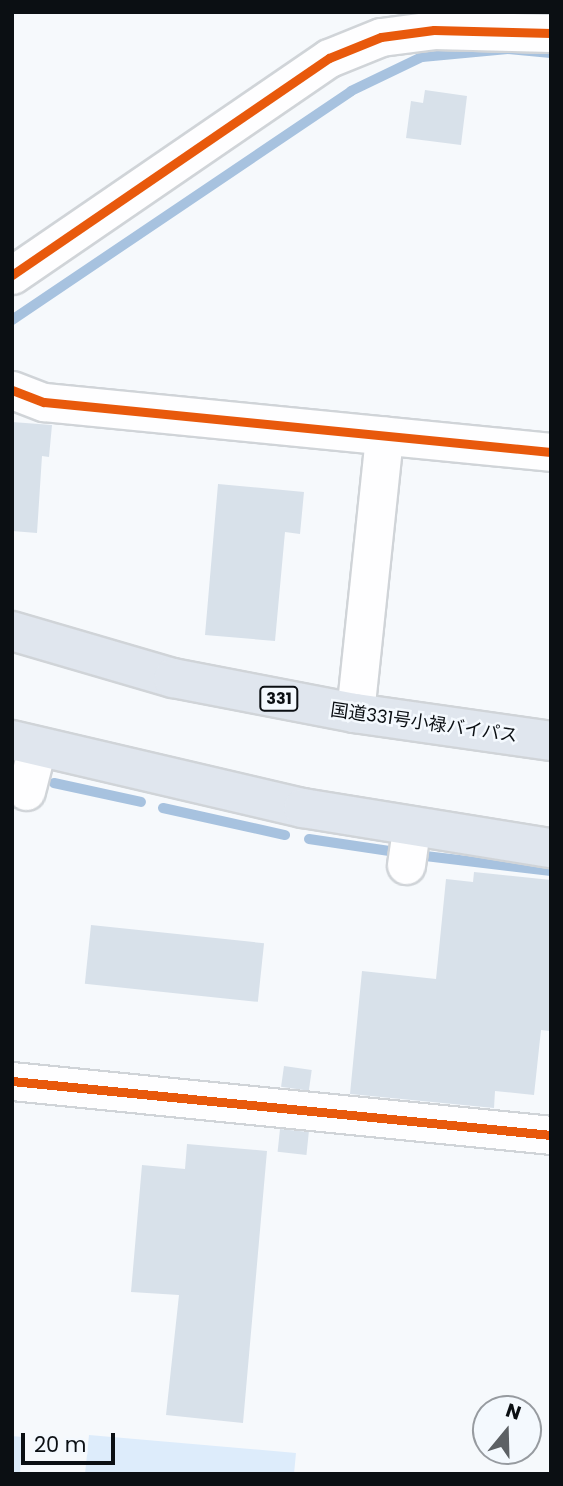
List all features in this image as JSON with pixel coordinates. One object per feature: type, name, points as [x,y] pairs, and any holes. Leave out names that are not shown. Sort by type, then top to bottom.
[{"type":"highway","name":"国道331号小禄バイパス","points":[[12,631],[173,678],[355,713],[551,741]]},
{"type":"highway","points":[[25,744],[153,776],[411,828],[551,848]]},
{"type":"street","points":[[12,275],[329,58],[381,37],[433,30],[551,33]]},
{"type":"street","points":[[12,390],[44,402],[551,452]]},
{"type":"street","points":[[355,713],[384,436]]},
{"type":"street","points":[[25,744],[26,791]]},
{"type":"street","points":[[406,865],[411,828]]},
{"type":"street","points":[[12,1081],[551,1135]]},
{"type":"shaded area","points":[[89,1435],[296,1453],[294,1474],[85,1474]]},
{"type":"shaded area","points":[[12,1436],[22,1437],[20,1474],[12,1474]]},
{"type":"building","points":[[425,90],[467,96],[461,145],[406,138],[411,101],[423,103]]},
{"type":"building","points":[[12,422],[52,425],[49,457],[42,456],[37,533],[12,531]]},
{"type":"building","points":[[218,484],[304,492],[300,534],[285,532],[275,641],[205,635]]},
{"type":"building","points":[[474,872],[551,880],[551,1031],[541,1030],[534,1095],[495,1091],[494,1108],[350,1094],[362,971],[436,979],[446,879],[473,882]]},
{"type":"building","points":[[91,925],[264,943],[258,1002],[85,984]]},
{"type":"building","points":[[284,1066],[312,1070],[309,1091],[281,1087]]},
{"type":"building","points":[[280,1129],[309,1132],[306,1155],[278,1152]]},
{"type":"building","points":[[187,1144],[267,1151],[243,1423],[166,1415],[179,1295],[131,1292],[142,1165],[185,1169]]},
{"type":"waterway","points":[[12,320],[351,91],[422,57],[508,49],[551,53]]},
{"type":"waterway","points":[[54,783],[141,802]]},
{"type":"waterway","points":[[163,808],[285,835]]},
{"type":"waterway","points":[[309,839],[396,852]]},
{"type":"waterway","points":[[417,855],[551,871]]},
{"type":"cycle path","points":[[12,275],[329,58],[381,37],[434,30],[551,33]]},
{"type":"cycle path","points":[[12,390],[44,402],[551,452]]},
{"type":"cycle path","points":[[12,1081],[551,1135]]}]
